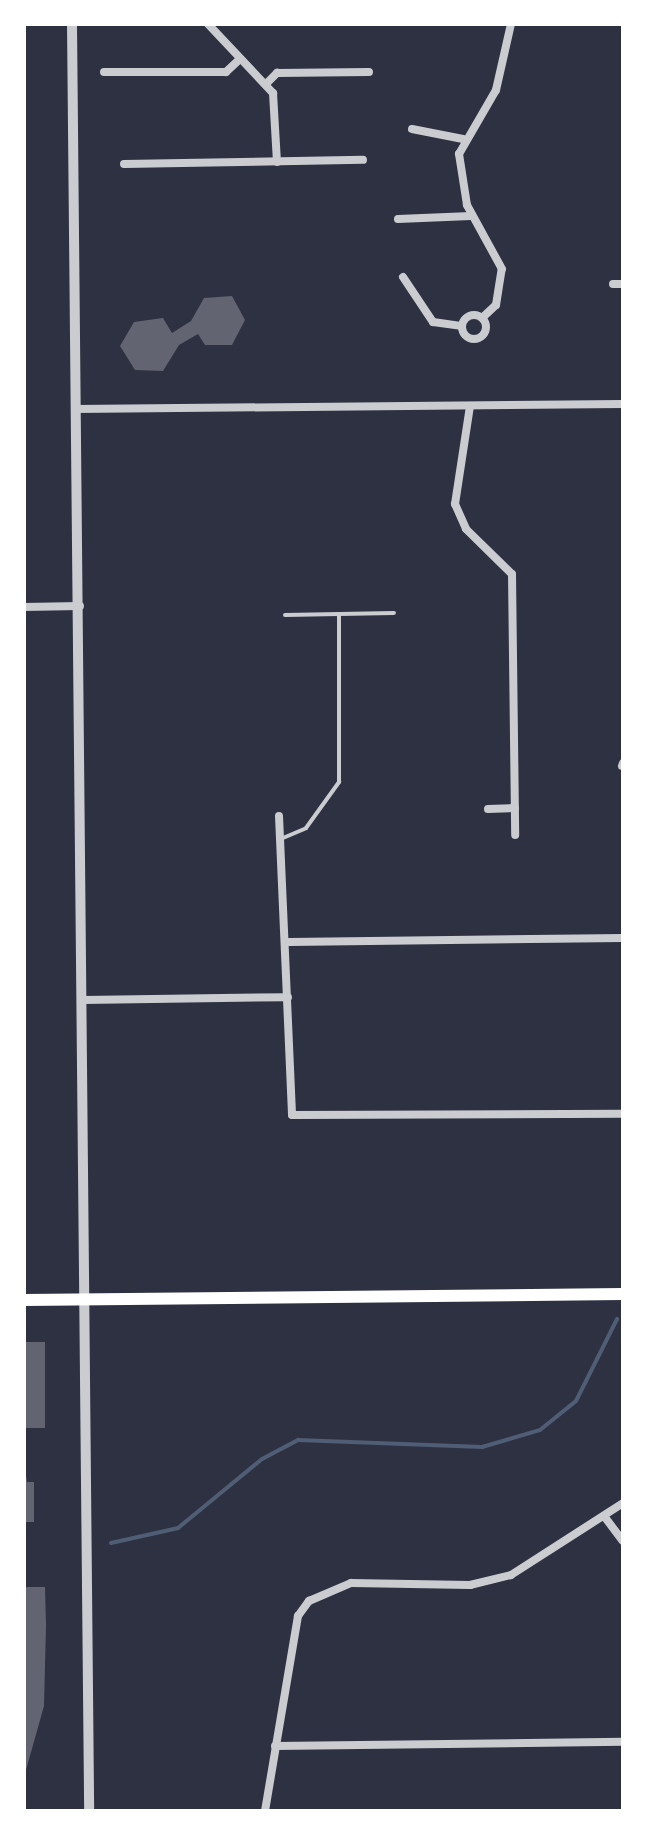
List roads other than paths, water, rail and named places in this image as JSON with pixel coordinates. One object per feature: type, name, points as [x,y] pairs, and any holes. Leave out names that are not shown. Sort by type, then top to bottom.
[{"type":"main road","points":[[24,1300],[623,1294]]},
{"type":"street","points":[[72,24],[80,606],[89,1811]]},
{"type":"street","points":[[208,24],[266,84],[276,100],[277,162]]},
{"type":"street","points":[[482,318],[496,305],[502,269],[471,216],[458,173],[463,139],[496,90],[511,24]]},
{"type":"street","points":[[104,72],[226,72],[240,59]]},
{"type":"street","points":[[266,84],[277,73],[369,72]]},
{"type":"street","points":[[412,129],[463,139]]},
{"type":"street","points":[[124,164],[363,160]]},
{"type":"street","points":[[398,219],[471,216]]},
{"type":"street","points":[[403,277],[433,322],[461,326]]},
{"type":"street","points":[[461,326],[467,316],[482,318]]},
{"type":"street","points":[[461,326],[466,337],[479,339],[486,329],[482,318]]},
{"type":"street","points":[[75,409],[623,404]]},
{"type":"street","points":[[470,406],[455,504],[466,529],[512,574],[515,835]]},
{"type":"street","points":[[24,607],[80,606]]},
{"type":"street","points":[[488,809],[515,808]]},
{"type":"street","points":[[279,816],[289,942],[292,1115],[623,1114]]},
{"type":"street","points":[[289,942],[623,938]]},
{"type":"street","points":[[83,1000],[288,997]]},
{"type":"street","points":[[265,1811],[298,1616],[324,1588],[470,1585],[511,1575],[623,1503]]},
{"type":"street","points":[[604,1516],[623,1541]]},
{"type":"street","points":[[275,1746],[623,1742]]},
{"type":"lane","points":[[285,615],[394,613]]},
{"type":"lane","points":[[283,838],[306,828],[339,782],[339,614]]},
{"type":"waterway","points":[[111,1543],[178,1528],[262,1459],[298,1440],[482,1447],[540,1430],[576,1401],[617,1319]]}]
